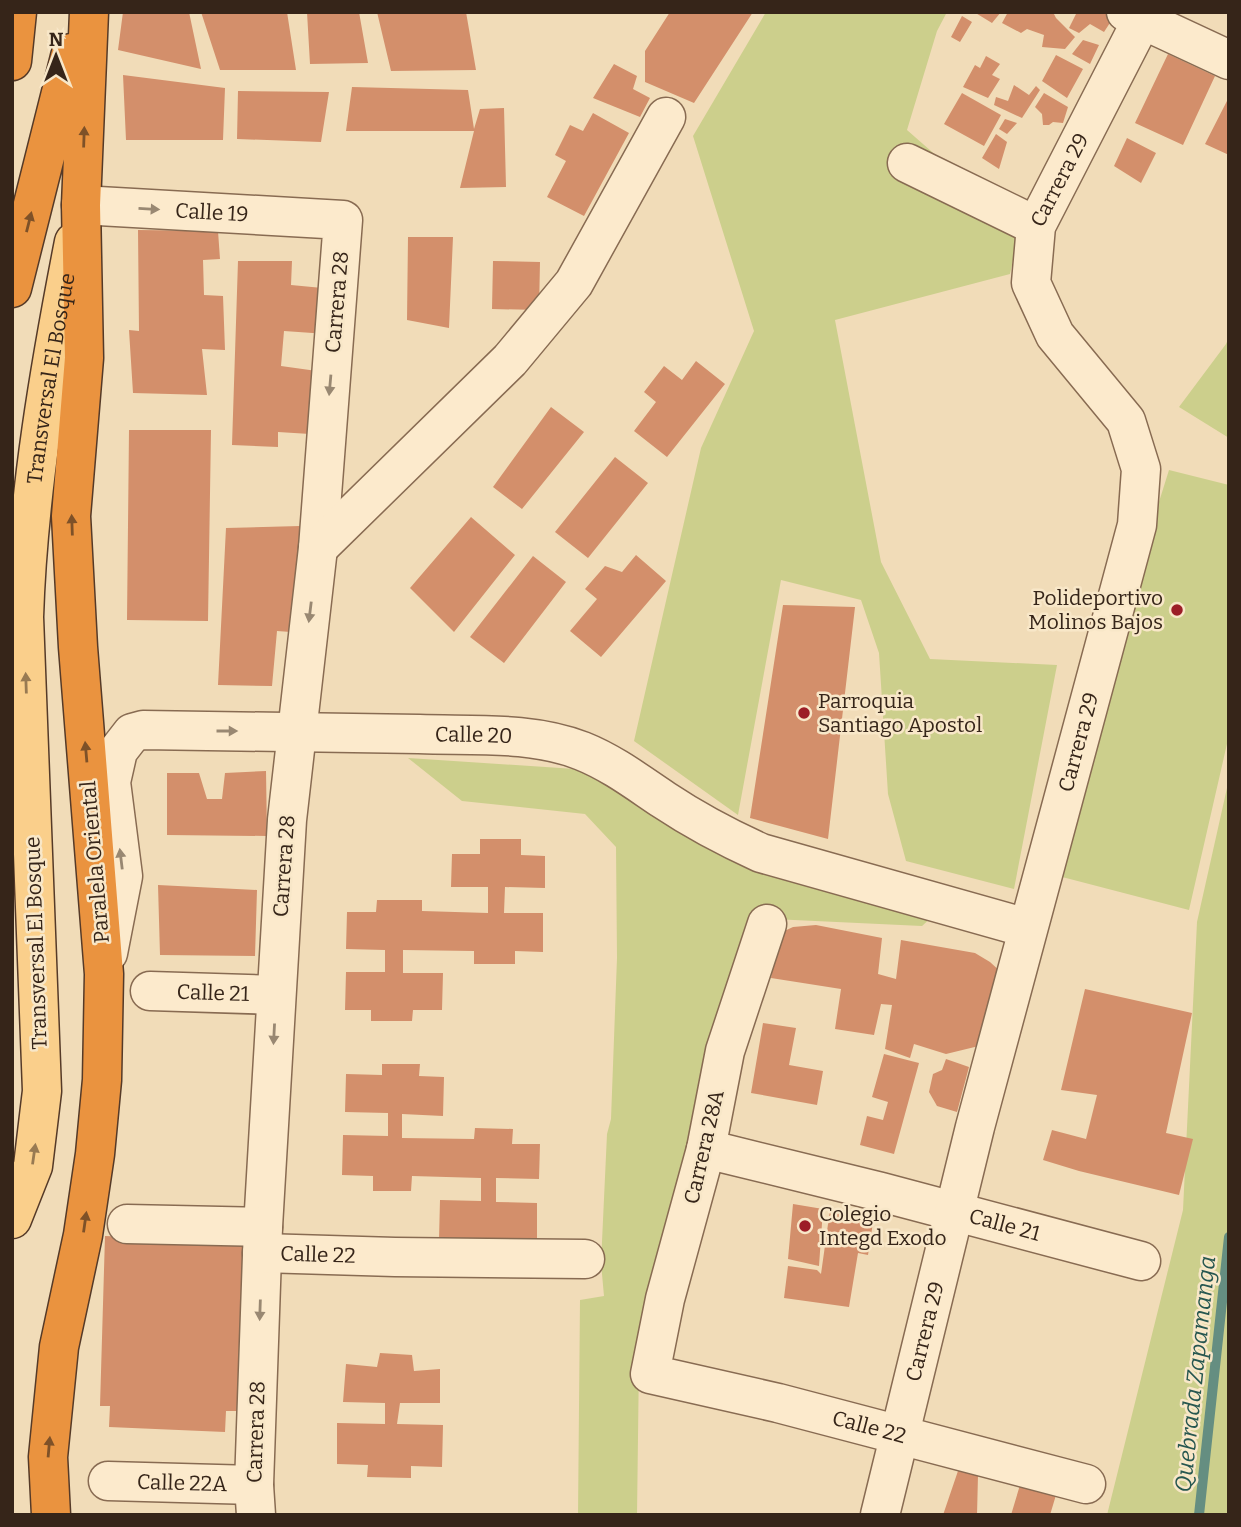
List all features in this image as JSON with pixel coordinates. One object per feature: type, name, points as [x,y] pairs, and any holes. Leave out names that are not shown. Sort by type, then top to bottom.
[{"type":"highway","points":[[12,61],[17,12]]},
{"type":"highway","points":[[12,288],[81,12]]},
{"type":"highway","name":"Paralela Oriental","points":[[51,1515],[48,1457],[59,1347],[83,1235],[102,1080],[104,974],[78,647],[71,516],[85,358],[81,205],[89,12]]},
{"type":"main road","name":"Transversal El Bosque","points":[[12,1219],[33,1166],[42,1091],[24,617],[26,553],[56,332],[81,205]]},
{"type":"street","points":[[1138,15],[1229,60]]},
{"type":"street","name":"Carrera 29","points":[[880,1515],[975,1126],[1138,525],[1141,469],[1126,421],[1055,335],[1031,283],[1036,226],[1138,15]]},
{"type":"street","points":[[318,548],[510,360],[574,283],[666,117]]},
{"type":"street","points":[[907,163],[1036,226]]},
{"type":"street","name":"Calle 19","points":[[81,205],[344,220]]},
{"type":"street","name":"Carrera 28","points":[[255,1500],[262,1240],[287,820],[318,548],[344,220]]},
{"type":"street","name":"Calle 20","points":[[104,974],[123,876],[111,782],[118,751],[132,733],[144,730],[296,731],[549,741],[582,751],[615,766],[666,802],[761,853],[1027,928]]},
{"type":"street","name":"Carrera 28A","points":[[650,1374],[665,1299],[706,1149],[725,1051],[767,923]]},
{"type":"street","name":"Calle 21","points":[[149,991],[276,995]]},
{"type":"street","name":"Calle 21","points":[[706,1149],[1141,1261]]},
{"type":"street","name":"Calle 22","points":[[127,1224],[395,1257],[585,1259]]},
{"type":"street","name":"Calle 22","points":[[650,1374],[778,1404],[1086,1484]]},
{"type":"street","name":"Calle 22A","points":[[108,1481],[255,1500]]},
{"type":"green space","points":[[766,12],[947,12],[937,31],[907,130],[1020,229],[1010,274],[835,320],[881,562],[930,659],[1057,665],[1014,889],[906,861],[888,794],[879,653],[861,600],[781,580],[738,815],[634,741],[701,448],[754,331],[693,136]]},
{"type":"green space","points":[[1229,337],[1229,438],[1179,407]]},
{"type":"green space","name":"Polideportivo Molinos Bajos","points":[[1169,470],[1229,485],[1229,735],[1189,910],[1043,872]]},
{"type":"green space","points":[[408,758],[605,771],[945,905],[922,926],[750,918],[734,961],[690,1172],[639,1359],[637,1515],[578,1515],[580,1300],[604,1296],[601,1263],[607,1134],[611,1119],[617,958],[616,847],[585,814],[462,801]]},
{"type":"green space","points":[[1229,779],[1229,1515],[1107,1515],[1183,1210],[1197,922]]},
{"type":"building","points":[[123,12],[189,12],[201,69],[118,50]]},
{"type":"building","points":[[201,12],[287,12],[296,70],[220,70]]},
{"type":"building","points":[[307,12],[359,12],[368,63],[310,64]]},
{"type":"building","points":[[377,12],[466,12],[476,70],[391,71]]},
{"type":"building","points":[[670,12],[753,12],[694,103],[645,82],[645,51]]},
{"type":"building","points":[[974,12],[1001,12],[992,23]]},
{"type":"building","points":[[1008,12],[1053,12],[1075,37],[1065,49],[1042,47],[1044,35],[1027,29],[1021,33],[1002,23]]},
{"type":"building","points":[[1077,12],[1117,12],[1104,32],[1090,24],[1079,33],[1069,28]]},
{"type":"building","points":[[962,16],[972,22],[960,42],[951,37]]},
{"type":"building","points":[[1083,40],[1099,45],[1090,64],[1072,54]]},
{"type":"building","points":[[1168,54],[1215,76],[1183,145],[1135,123]]},
{"type":"building","points":[[1056,55],[1083,69],[1067,98],[1042,81]]},
{"type":"building","points":[[986,56],[1000,64],[992,75],[1000,79],[988,98],[963,87],[975,65],[980,68]]},
{"type":"building","points":[[614,64],[637,76],[633,89],[650,98],[640,117],[593,98]]},
{"type":"building","points":[[123,75],[225,88],[223,140],[126,140]]},
{"type":"building","points":[[1014,85],[1029,95],[1036,86],[1040,90],[1022,118],[994,105],[996,97],[1008,101]]},
{"type":"building","points":[[352,87],[468,90],[474,129],[480,109],[504,108],[506,187],[460,188],[474,131],[346,131]]},
{"type":"building","points":[[238,91],[329,92],[321,142],[237,139]]},
{"type":"building","points":[[962,93],[1001,115],[984,146],[944,124]]},
{"type":"building","points":[[1044,93],[1068,107],[1063,123],[1043,125],[1042,114],[1035,107]]},
{"type":"building","points":[[1229,97],[1229,155],[1205,144]]},
{"type":"building","points":[[593,113],[629,133],[584,216],[547,197],[566,161],[555,155],[570,125],[583,131]]},
{"type":"building","points":[[1005,119],[1017,123],[1007,134],[999,129]]},
{"type":"building","points":[[996,134],[1007,142],[999,169],[982,158]]},
{"type":"building","points":[[1127,138],[1156,153],[1141,183],[1114,166]]},
{"type":"building","points":[[138,230],[218,231],[220,259],[203,260],[204,295],[223,296],[225,350],[202,349],[207,395],[133,393],[129,330],[139,331]]},
{"type":"building","points":[[408,237],[453,237],[449,328],[407,320]]},
{"type":"building","points":[[238,261],[292,261],[291,285],[333,289],[327,334],[284,331],[281,366],[324,372],[310,434],[278,432],[278,447],[232,445]]},
{"type":"building","points":[[493,261],[540,262],[539,310],[492,309]]},
{"type":"building","points":[[696,361],[725,384],[667,457],[634,431],[656,402],[644,392],[664,366],[682,380]]},
{"type":"building","points":[[551,407],[584,432],[522,509],[493,487]]},
{"type":"building","points":[[129,430],[211,430],[208,621],[127,620]]},
{"type":"building","points":[[615,457],[648,483],[588,558],[555,532]]},
{"type":"building","points":[[471,517],[515,555],[454,632],[410,588]]},
{"type":"building","points":[[300,526],[291,632],[277,631],[272,686],[218,685],[226,528]]},
{"type":"building","points":[[636,555],[666,581],[601,657],[570,631],[597,599],[585,589],[605,566],[622,572]]},
{"type":"building","points":[[533,556],[566,582],[504,663],[470,637]]},
{"type":"building","name":"Parroquia Santiago Apostol","points":[[783,605],[855,607],[828,839],[750,818]]},
{"type":"building","points":[[266,771],[267,836],[167,835],[167,773],[199,773],[207,799],[222,799],[225,773]]},
{"type":"building","points":[[480,839],[521,839],[521,855],[545,856],[545,888],[505,887],[504,913],[543,913],[543,952],[515,951],[515,964],[474,964],[474,951],[403,950],[403,973],[443,973],[442,1010],[413,1010],[412,1021],[371,1021],[371,1010],[345,1010],[346,972],[385,972],[385,950],[346,949],[347,912],[376,912],[377,900],[422,900],[422,911],[488,913],[488,887],[451,887],[452,854],[480,854]]},
{"type":"building","points":[[158,885],[257,890],[255,956],[160,955]]},
{"type":"building","points":[[816,925],[882,938],[878,974],[896,979],[901,940],[975,953],[990,962],[1002,973],[987,1044],[946,1054],[914,1044],[910,1058],[885,1049],[892,1005],[881,1004],[874,1035],[835,1029],[841,989],[771,978],[778,934],[793,927]]},
{"type":"building","points":[[1085,989],[1192,1013],[1166,1133],[1193,1139],[1179,1195],[1043,1160],[1052,1130],[1086,1139],[1097,1095],[1061,1090]]},
{"type":"building","points":[[763,1023],[796,1028],[789,1065],[823,1071],[817,1105],[751,1093]]},
{"type":"building","points":[[884,1054],[919,1063],[894,1154],[860,1145],[867,1116],[883,1120],[888,1102],[872,1097]]},
{"type":"building","points":[[946,1059],[969,1067],[957,1112],[937,1106],[929,1092],[933,1074],[942,1070]]},
{"type":"building","points":[[382,1064],[420,1064],[419,1076],[444,1077],[443,1116],[402,1114],[402,1138],[474,1139],[475,1128],[513,1129],[512,1144],[540,1144],[539,1179],[496,1178],[496,1202],[537,1203],[537,1242],[439,1240],[440,1200],[481,1201],[481,1178],[412,1176],[411,1191],[373,1191],[373,1176],[342,1175],[343,1135],[388,1136],[388,1113],[345,1112],[346,1074],[382,1075]]},
{"type":"building","points":[[793,1204],[823,1209],[819,1266],[788,1259]]},
{"type":"building","points":[[830,1210],[874,1216],[868,1255],[858,1253],[849,1307],[784,1298],[788,1266],[817,1270],[821,1274]]},
{"type":"building","points":[[105,1236],[255,1242],[250,1411],[226,1411],[225,1432],[109,1427],[110,1406],[100,1406]]},
{"type":"building","points":[[380,1353],[412,1355],[414,1371],[440,1369],[440,1403],[400,1403],[397,1424],[443,1425],[442,1467],[411,1466],[411,1478],[367,1477],[368,1465],[337,1464],[337,1423],[385,1424],[385,1403],[343,1402],[346,1364],[377,1367]]},
{"type":"building","points":[[959,1468],[978,1475],[977,1515],[943,1515]]},
{"type":"building","points":[[1023,1475],[1059,1485],[1050,1515],[1011,1515]]},
{"type":"waterway","name":"Quebrada Zapamanga","points":[[1199,1515],[1229,1237]]},
{"type":"place","name":"Polideportivo Molinos Bajos","points":[[1177,610]]},
{"type":"place","name":"Parroquia Santiago Apostol","points":[[804,713]]},
{"type":"place","name":"Colegio Integd Exodo","points":[[805,1226]]}]
